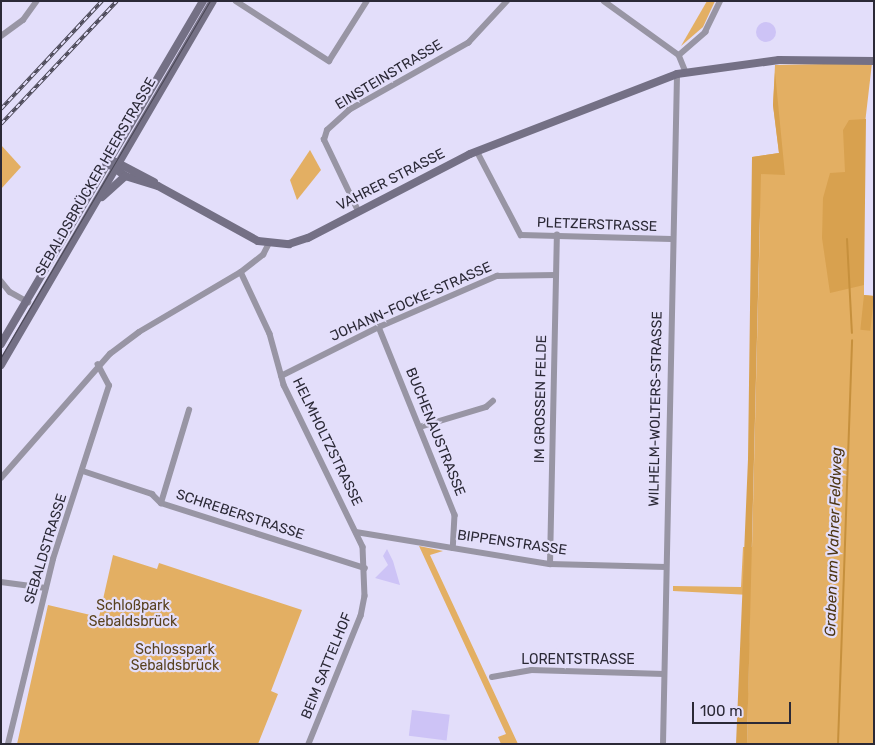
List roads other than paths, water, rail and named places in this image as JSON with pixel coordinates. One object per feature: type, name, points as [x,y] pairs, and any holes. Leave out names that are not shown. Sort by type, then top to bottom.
[{"type":"main road","name":"SEBALDSBRÜCKER HEERSTRASSE","points":[[1,345],[76,224],[106,162],[203,1]]},
{"type":"main road","name":"SEBALDSBRÜCKER HEERSTRASSE","points":[[1,365],[213,1]]},
{"type":"main road","name":"VAHRER STRASSE","points":[[269,243],[288,244],[308,238],[477,151],[677,74],[779,60],[874,61]]},
{"type":"main road","points":[[106,162],[120,162],[158,186],[269,243]]},
{"type":"main road","points":[[106,162],[125,176],[158,186]]},
{"type":"main road","points":[[100,197],[125,176]]},
{"type":"street","points":[[1,36],[23,20],[38,1]]},
{"type":"street","points":[[236,1],[328,61],[367,1]]},
{"type":"street","name":"EINSTEINSTRASSE","points":[[358,211],[324,140],[327,130],[349,110],[468,42],[507,1]]},
{"type":"street","points":[[604,1],[678,55],[686,72]]},
{"type":"street","points":[[678,55],[705,32],[720,1]]},
{"type":"street","name":"WILHELM-WOLTERS-STRASSE","points":[[663,744],[672,239],[677,74]]},
{"type":"street","name":"PLETZERSTRASSE","points":[[477,151],[521,235],[672,239]]},
{"type":"street","name":"IM GROSSEN FELDE","points":[[550,564],[557,235]]},
{"type":"street","points":[[1,478],[98,365],[139,332],[241,272],[263,255],[269,243]]},
{"type":"street","name":"HELMHOLTZSTRASSE","points":[[241,272],[270,334],[281,376],[356,532],[365,568]]},
{"type":"street","name":"JOHANN-FOCKE-STRASSE","points":[[281,376],[379,327],[497,276],[556,275]]},
{"type":"street","points":[[1,281],[10,292],[28,302]]},
{"type":"street","name":"BUCHENAUSTRASSE","points":[[379,327],[455,515],[453,548]]},
{"type":"street","points":[[1,345],[10,350]]},
{"type":"street","name":"SEBALDSTRASSE","points":[[8,744],[46,588],[109,386],[98,365]]},
{"type":"street","points":[[420,427],[486,407],[492,401]]},
{"type":"street","points":[[161,503],[189,410]]},
{"type":"street","name":"SCHREBERSTRASSE","points":[[83,471],[152,494],[161,503],[365,568]]},
{"type":"street","name":"BIPPENSTRASSE","points":[[356,532],[550,564],[666,567]]},
{"type":"street","name":"BEIM SATTELHOF","points":[[309,744],[361,616],[365,568]]},
{"type":"street","points":[[1,582],[46,588]]},
{"type":"street","name":"LORENTSTRASSE","points":[[492,678],[531,670],[664,674]]},
{"type":"waterway","name":"Graben am Vahrer Feldweg","points":[[847,239],[852,333]]},
{"type":"waterway","name":"Graben am Vahrer Feldweg","points":[[838,744],[852,340]]},
{"type":"tram line","points":[[1,357],[210,1]]},
{"type":"railway","points":[[1,109],[102,1]]},
{"type":"railway","points":[[1,124],[117,1]]},
{"type":"park label","name":"Schloßpark Sebaldsbrück","points":[[133,614]]},
{"type":"park label","name":"Schlosspark Sebaldsbrück","points":[[175,658]]}]
